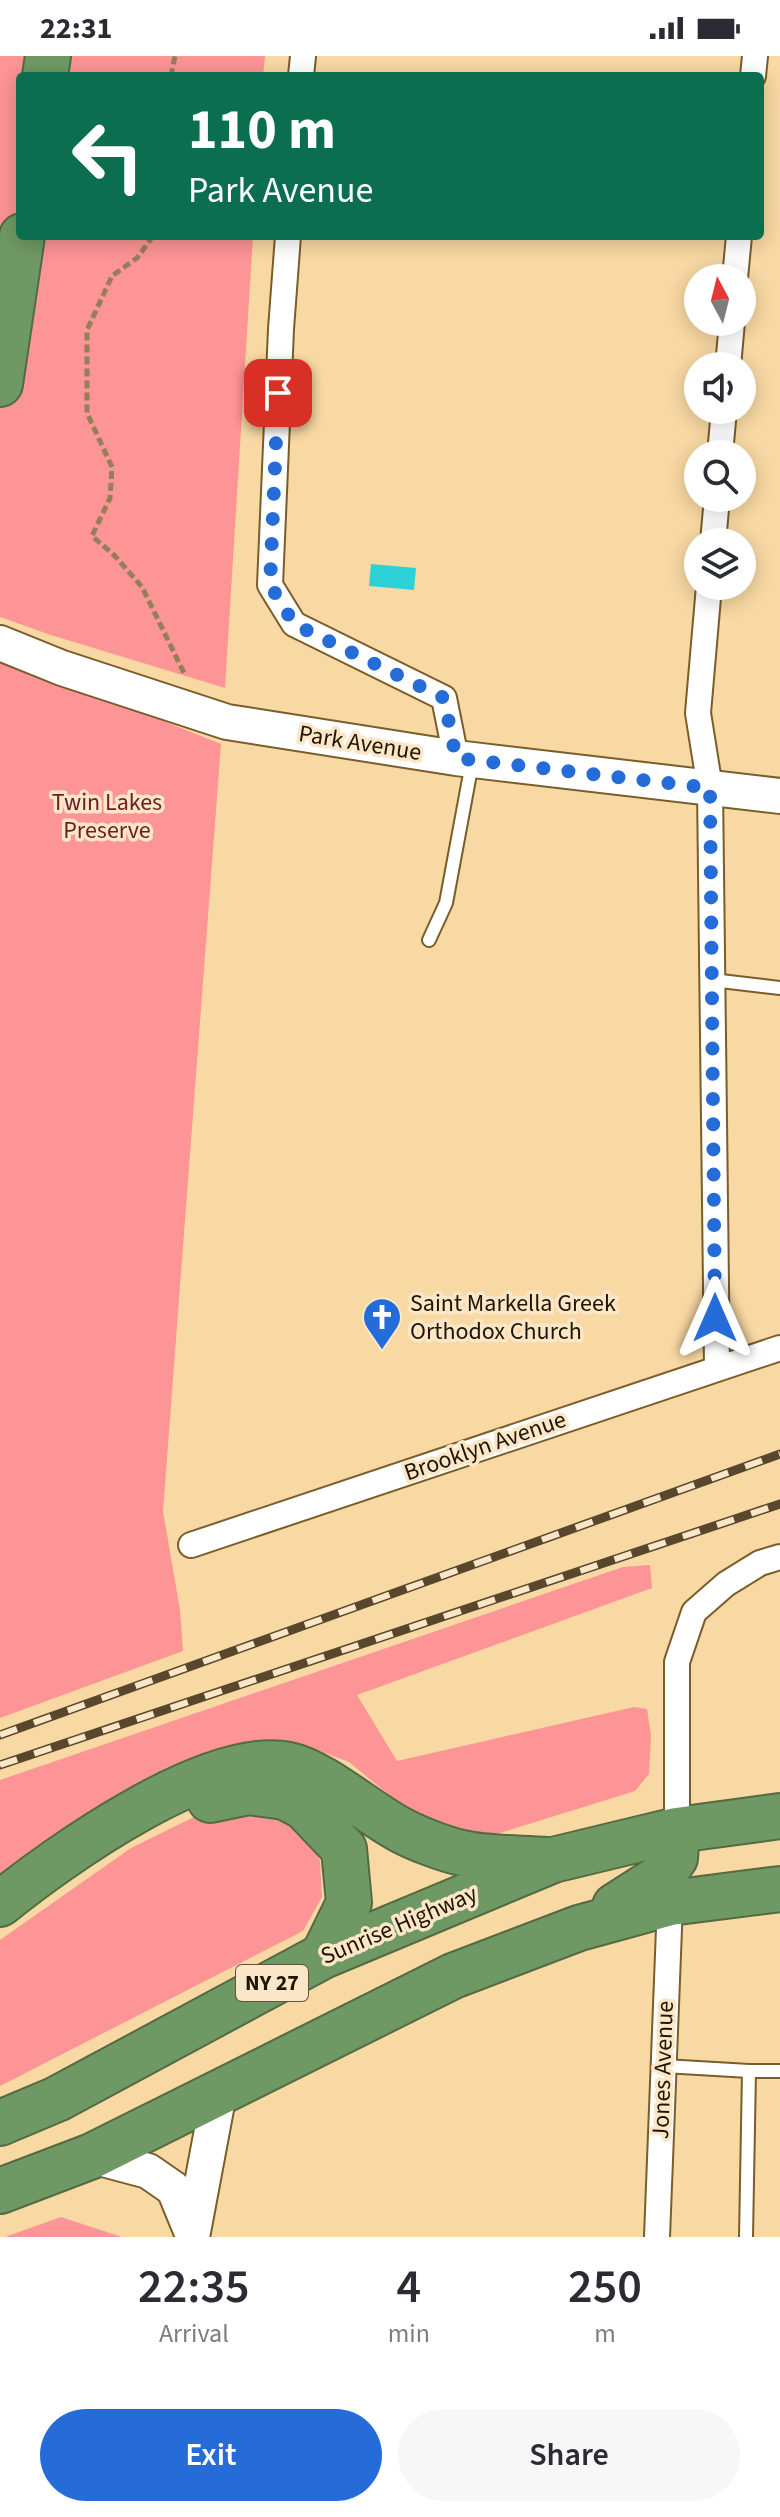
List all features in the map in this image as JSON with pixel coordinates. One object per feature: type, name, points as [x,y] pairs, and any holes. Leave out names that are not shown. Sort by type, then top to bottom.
[{"type":"highway","points":[[0,384],[21,240]]},
{"type":"highway","points":[[0,1904],[31,1879],[134,1810],[205,1778],[260,1762],[291,1765],[316,1777],[401,1831],[461,1853],[553,1860]]},
{"type":"highway","points":[[0,1927],[143,1831],[194,1804],[225,1795],[266,1793],[285,1797],[304,1807],[344,1849],[349,1903],[323,1956]]},
{"type":"highway","name":"Sunrise Highway","points":[[0,2123],[57,2099],[323,1956],[553,1860],[677,1830],[780,1816]]},
{"type":"highway","points":[[579,1928],[662,1876],[675,1858],[677,1830]]},
{"type":"highway","points":[[0,2191],[92,2156],[453,1976],[579,1928],[670,1903],[780,1889]]},
{"type":"street","points":[[288,240],[270,585],[294,624],[444,698],[464,759]]},
{"type":"street","points":[[736,264],[739,240]]},
{"type":"street","points":[[708,600],[698,713],[710,788],[717,1369]]},
{"type":"street","name":"Park Avenue","points":[[0,643],[227,722],[464,759],[780,796]]},
{"type":"street","name":"Brooklyn Avenue","points":[[191,1545],[780,1348]]},
{"type":"street","points":[[677,1830],[677,1662],[694,1612],[726,1584],[760,1563],[780,1557]]},
{"type":"street","name":"Jones Avenue","points":[[657,2237],[670,1903]]},
{"type":"street","points":[[192,2235],[219,2093]]},
{"type":"street","points":[[92,2156],[148,2171],[174,2189],[192,2235]]},
{"type":"lane","points":[[429,940],[446,903],[464,759]]},
{"type":"lane","points":[[712,980],[780,988]]},
{"type":"lane","points":[[664,2066],[780,2071]]},
{"type":"lane","points":[[746,2237],[749,2071]]},
{"type":"path","points":[[150,240],[137,258],[112,276],[87,330],[87,413],[112,467],[110,498],[92,536],[114,555],[142,587],[203,713]]},
{"type":"green space","points":[[0,56],[265,56],[263,72],[16,72],[16,240],[253,240],[225,688],[0,617]]},
{"type":"green space","name":"Twin Lakes Preserve","points":[[0,656],[221,744],[163,1511],[180,1610],[183,1651],[0,1718]]},
{"type":"green space","points":[[650,1565],[652,1588],[357,1695],[397,1761],[634,1707],[647,1709],[651,1736],[649,1774],[635,1791],[497,1834],[452,1832],[406,1809],[349,1762],[298,1743],[232,1748],[0,1882],[0,1780],[623,1567]]},
{"type":"green space","points":[[266,1804],[302,1827],[320,1860],[322,1897],[303,1931],[0,2086],[0,1940],[131,1848],[212,1808]]},
{"type":"green space","points":[[61,2217],[122,2237],[5,2237]]},
{"type":"water","points":[[371,564],[416,568],[414,590],[369,586]]},
{"type":"railway","points":[[0,1735],[780,1454]]},
{"type":"railway","points":[[0,1765],[780,1504]]},
{"type":"place","name":"Saint Markella Greek Orthodox Church","points":[[382,1351]]},
{"type":"route","points":[[278,393],[270,585],[294,624],[444,698],[456,758],[710,788],[715,1318]]}]
